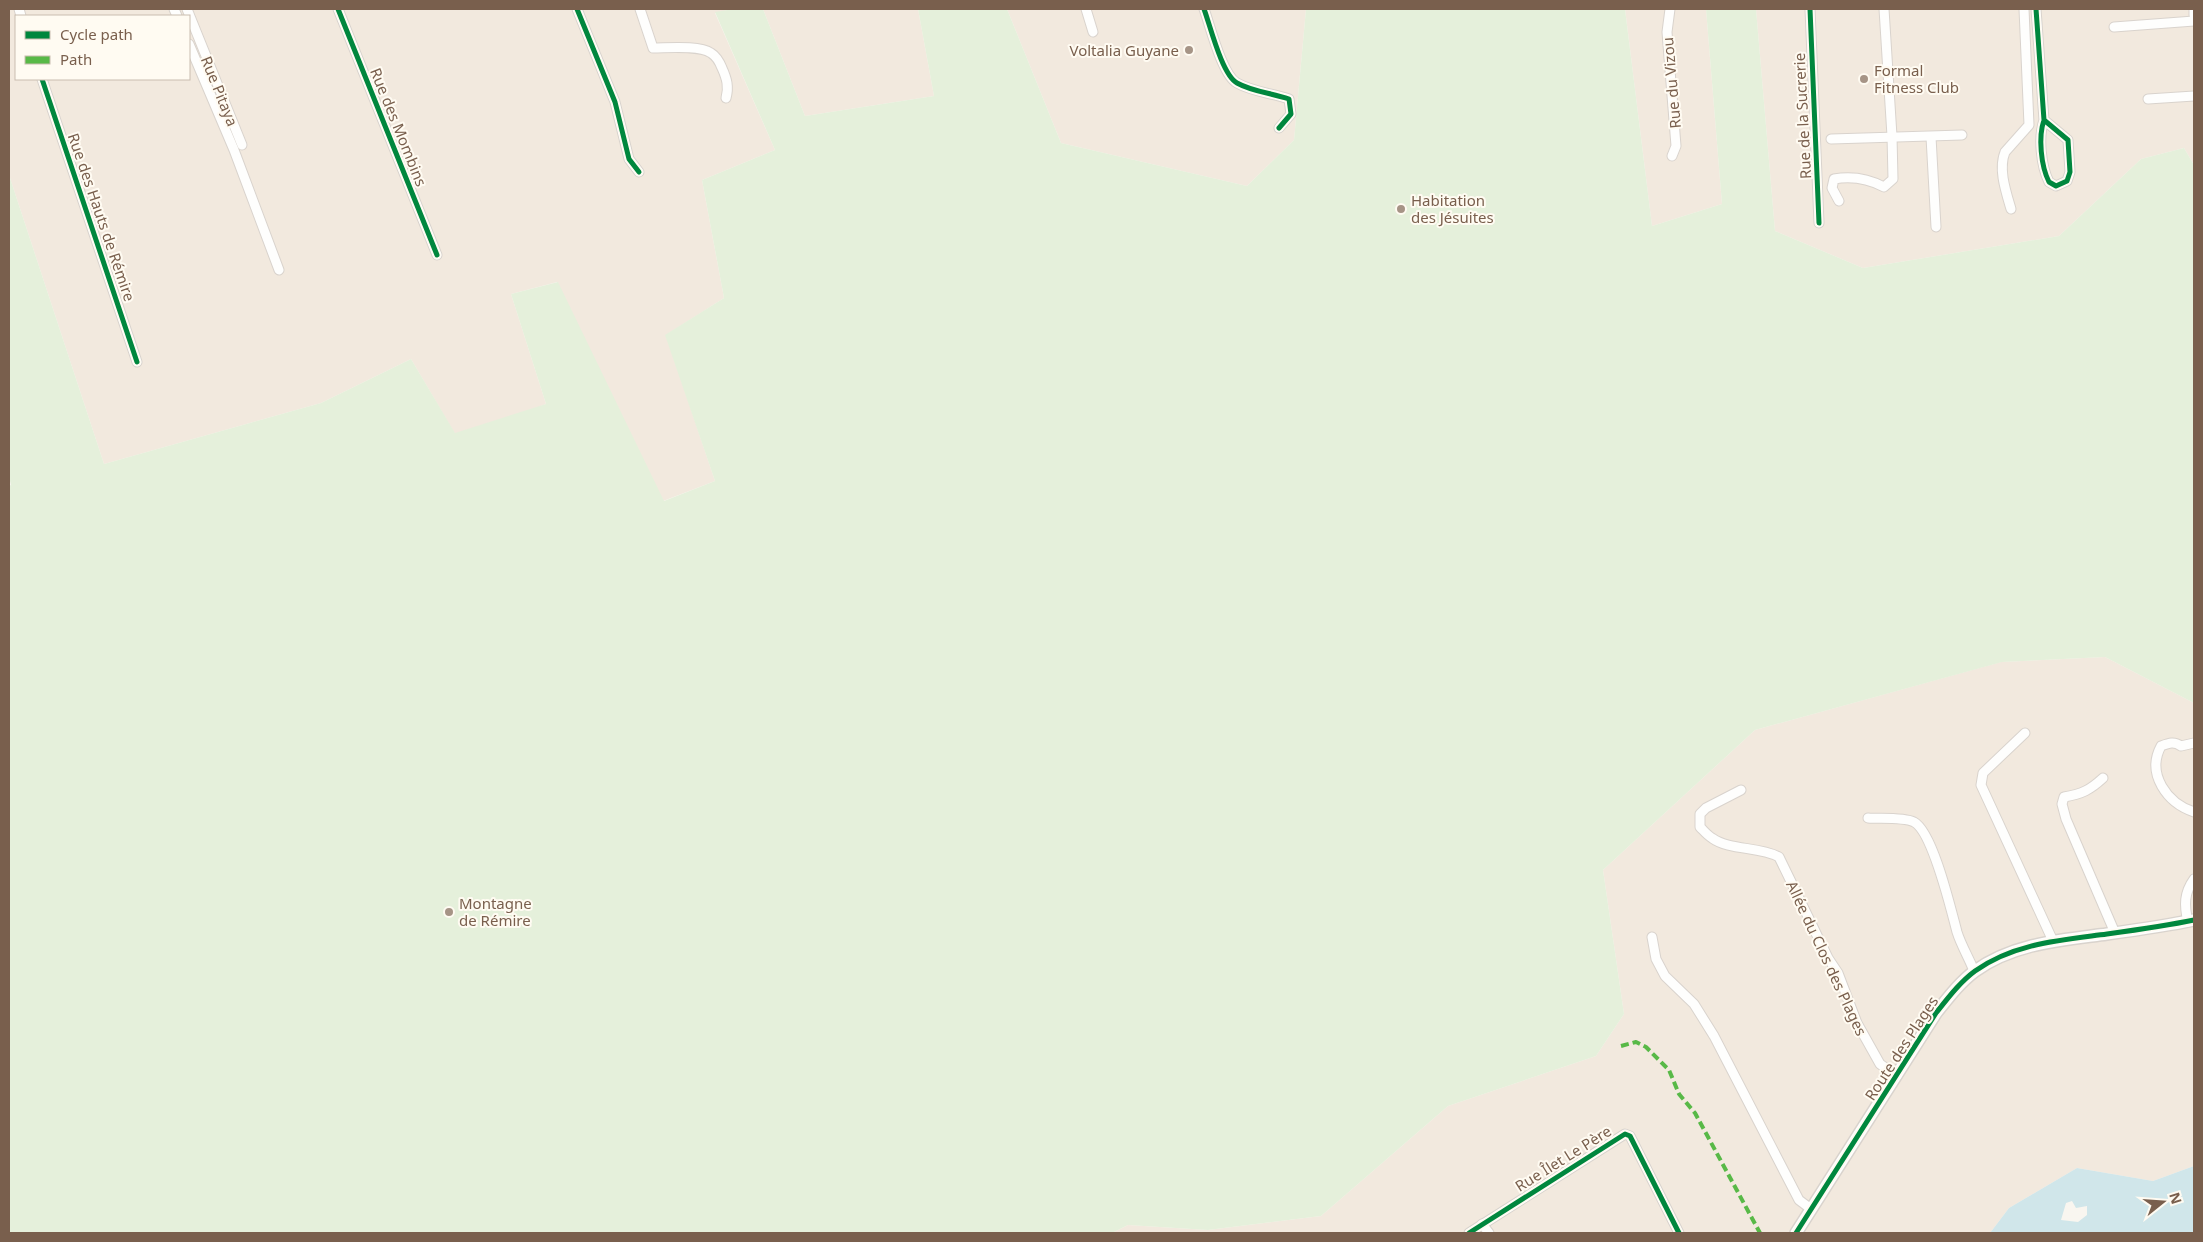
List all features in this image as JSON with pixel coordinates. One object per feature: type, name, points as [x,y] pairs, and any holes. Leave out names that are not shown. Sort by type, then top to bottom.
[{"type":"street","name":"Rue des Mombins","points":[[338,9],[437,255]]},
{"type":"street","points":[[577,9],[615,102],[629,159],[639,172]]},
{"type":"street","points":[[640,9],[653,48],[701,49],[712,53],[719,62],[726,78],[728,88],[726,98]]},
{"type":"street","points":[[1086,9],[1093,32]]},
{"type":"street","points":[[1204,9],[1226,68],[1235,82],[1251,89],[1289,99],[1291,114],[1279,128]]},
{"type":"street","name":"Rue du Vizou","points":[[1670,9],[1667,32],[1676,146],[1672,156]]},
{"type":"street","name":"Rue de la Sucrerie","points":[[1810,9],[1819,223]]},
{"type":"street","points":[[1839,201],[1832,188],[1834,179],[1846,177],[1876,183],[1884,188],[1893,179],[1884,9]]},
{"type":"street","points":[[2011,209],[2004,184],[2003,157],[2005,152],[2030,125],[2024,9]]},
{"type":"street","points":[[2036,9],[2044,120],[2040,129],[2045,174],[2049,182],[2056,186],[2067,181],[2070,172],[2068,140],[2044,120]]},
{"type":"street","points":[[2194,9],[2194,15]]},
{"type":"street","name":"Rue Pitaya","points":[[190,16],[242,145]]},
{"type":"street","points":[[2114,27],[2194,21]]},
{"type":"street","points":[[190,46],[234,150],[279,270]]},
{"type":"street","name":"Rue des Hauts de Rémire","points":[[42,80],[137,362]]},
{"type":"street","points":[[2148,99],[2194,96]]},
{"type":"street","points":[[1831,139],[1962,135]]},
{"type":"street","points":[[1931,137],[1936,228]]},
{"type":"street","points":[[2025,733],[1983,773],[1980,785],[2053,941]]},
{"type":"street","points":[[2194,743],[2181,746],[2176,743],[2170,743],[2161,746],[2156,756],[2159,782],[2175,804],[2194,812]]},
{"type":"street","points":[[2103,778],[2090,790],[2082,794],[2064,797],[2062,804],[2066,819],[2114,933]]},
{"type":"street","name":"Allée du Clos des Plages","points":[[1741,790],[1706,808],[1700,814],[1700,827],[1713,839],[1731,845],[1767,851],[1779,857],[1828,958],[1838,973],[1857,1023],[1880,1064],[1897,1076]]},
{"type":"street","points":[[1868,818],[1907,820],[1914,822],[1922,830],[1945,884],[1958,934],[1974,971]]},
{"type":"street","points":[[2191,921],[2184,906],[2186,891],[2194,879]]},
{"type":"street","name":"Route des Plages","points":[[1796,1233],[1936,1013],[1974,971],[1996,958],[2024,948],[2053,941],[2191,921]]},
{"type":"street","points":[[1652,937],[1656,959],[1665,976],[1694,1004],[1714,1036],[1799,1200],[1811,1209]]},
{"type":"street","name":"Rue Îlet Le Père","points":[[1469,1233],[1625,1134],[1630,1136],[1679,1233]]},
{"type":"street","points":[[1482,1224],[1489,1233]]},
{"type":"shaded area","points":[[9,9],[733,9],[715,13],[775,150],[702,180],[724,298],[666,335],[715,481],[663,501],[557,282],[511,294],[546,404],[458,439],[411,359],[321,403],[104,464],[9,175]]},
{"type":"shaded area","points":[[763,9],[918,9],[934,96],[805,116]]},
{"type":"shaded area","points":[[1007,9],[1306,9],[1294,140],[1247,186],[1061,143]]},
{"type":"shaded area","points":[[1625,9],[1706,9],[1722,204],[1652,226]]},
{"type":"shaded area","points":[[1756,9],[2194,9],[2194,165],[2184,148],[2141,159],[2059,236],[1863,268],[1775,231]]},
{"type":"shaded area","points":[[2105,657],[2194,703],[2194,1166],[2153,1181],[2077,1168],[2009,1208],[1990,1233],[1112,1233],[1128,1225],[1208,1230],[1321,1216],[1448,1106],[1596,1056],[1624,1014],[1603,870],[1755,730],[2001,662]]},
{"type":"shaded area","points":[[2194,1166],[2194,1233],[1990,1233],[2009,1208],[2077,1168],[2153,1181]],"holes":[[[2072,1201],[2076,1208],[2087,1206],[2087,1215],[2078,1222],[2061,1220],[2066,1203]]]},
{"type":"green space","points":[[733,9],[763,9],[805,116],[934,96],[918,9],[1007,9],[1061,143],[1247,186],[1294,140],[1306,9],[1625,9],[1652,226],[1722,204],[1706,9],[1756,9],[1775,231],[1863,268],[2059,236],[2141,159],[2184,148],[2194,165],[2194,703],[2105,657],[2002,662],[1755,730],[1603,870],[1624,1014],[1596,1056],[1448,1106],[1321,1216],[1208,1230],[1128,1225],[1112,1233],[9,1233],[9,486],[11,485],[9,477],[9,175],[104,464],[321,403],[411,359],[455,433],[546,404],[511,294],[558,282],[664,501],[715,481],[665,335],[724,298],[702,180],[775,150],[715,12]]},
{"type":"marked path","points":[[1621,1046],[1636,1042],[1646,1047],[1669,1070],[1679,1094],[1695,1113],[1760,1233]]},
{"type":"cycle path","points":[[338,9],[437,255]]},
{"type":"cycle path","points":[[577,9],[615,102],[629,159],[639,172]]},
{"type":"cycle path","points":[[1204,9],[1226,70],[1232,78],[1237,83],[1249,88],[1289,99],[1291,114],[1279,128]]},
{"type":"cycle path","points":[[1810,9],[1819,223]]},
{"type":"cycle path","points":[[2036,9],[2044,120],[2041,135],[2041,151],[2046,175],[2049,182],[2056,186],[2067,181],[2070,172],[2068,140],[2044,120]]},
{"type":"cycle path","points":[[42,80],[137,362]]},
{"type":"cycle path","points":[[1796,1233],[1936,1013],[1959,985],[1975,971],[2006,954],[2039,944],[2194,920]]},
{"type":"cycle path","points":[[1469,1233],[1625,1134],[1630,1136],[1679,1233]]},
{"type":"place","name":"Voltalia Guyane","points":[[1189,50]]},
{"type":"place","name":"Formal Fitness Club","points":[[1864,79]]},
{"type":"place","name":"Habitation des Jésuites","points":[[1401,209]]},
{"type":"place","name":"Montagne de Rémire","points":[[449,912]]}]
